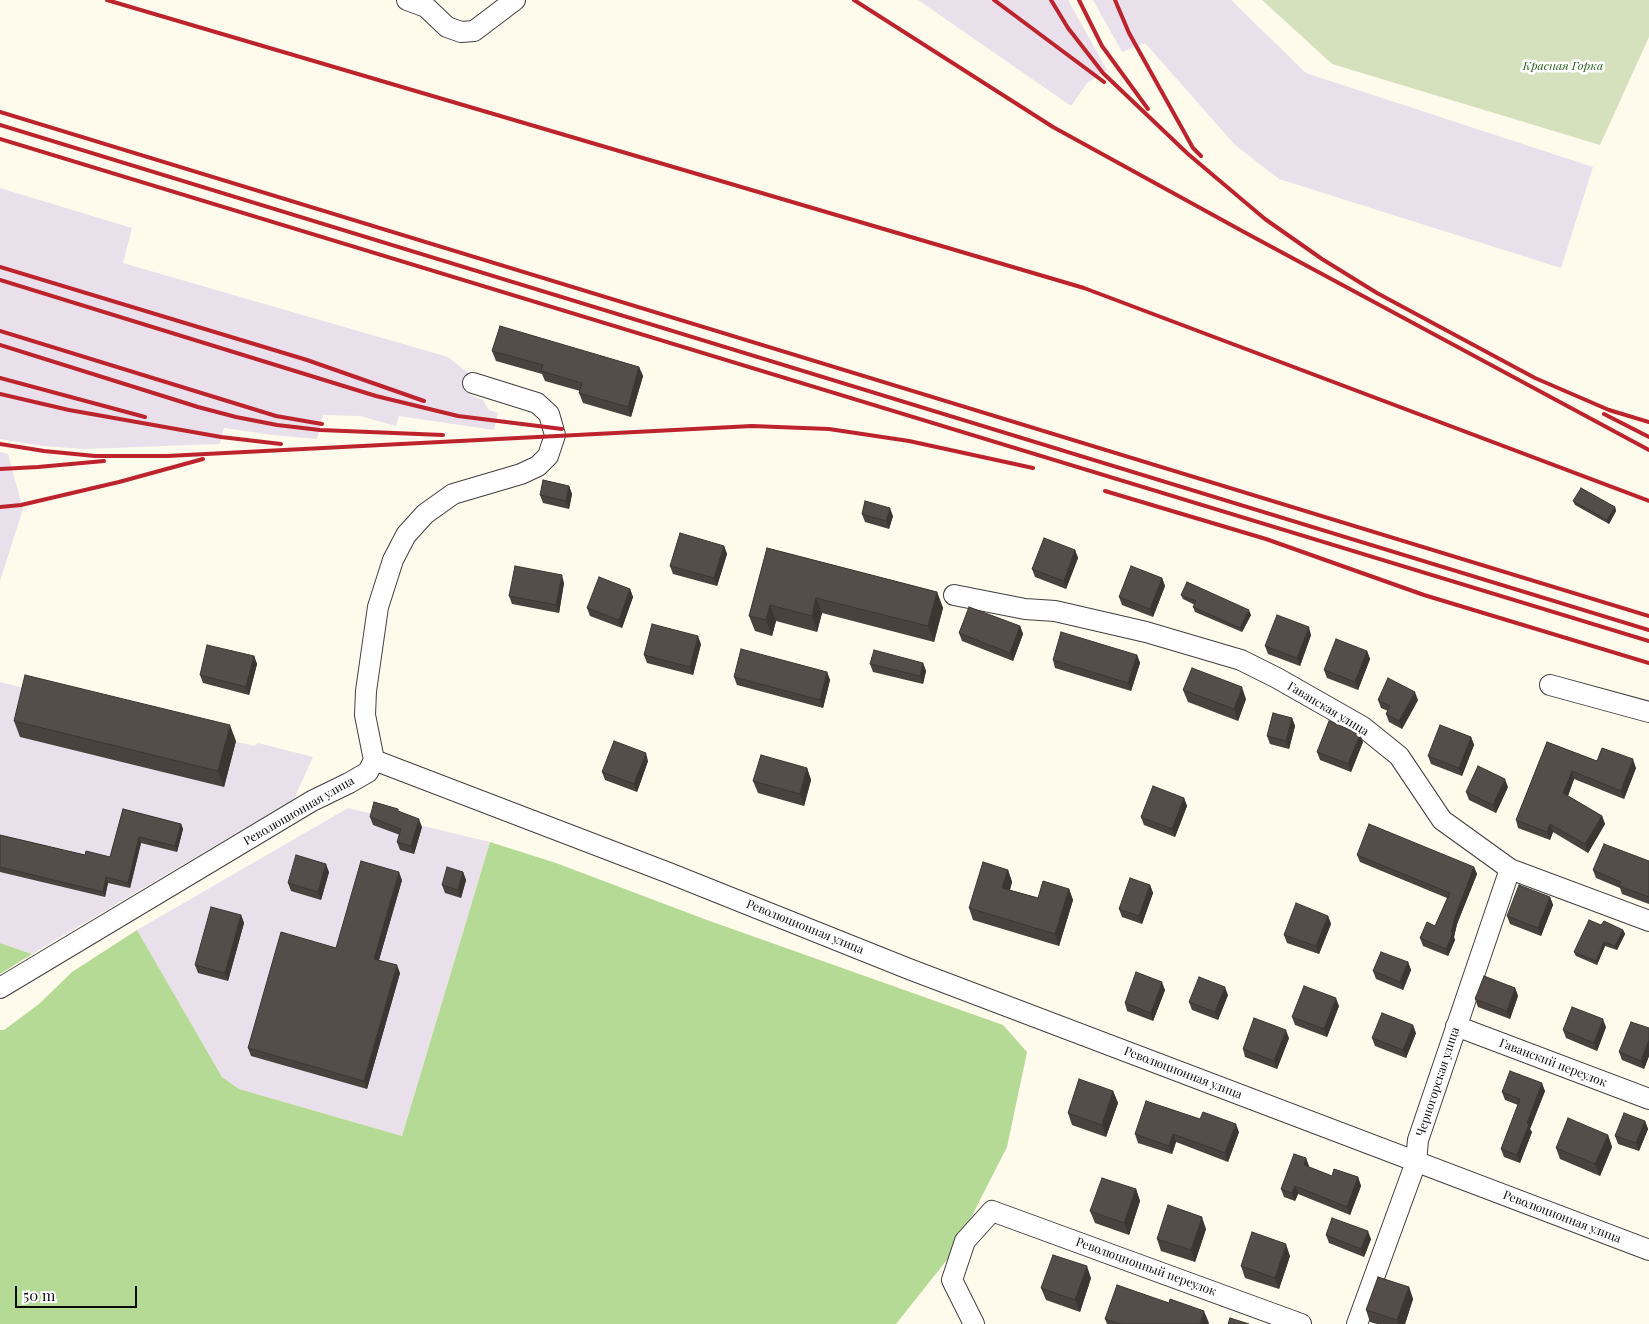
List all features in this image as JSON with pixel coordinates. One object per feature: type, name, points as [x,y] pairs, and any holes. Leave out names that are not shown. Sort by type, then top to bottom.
[{"type":"street","points":[[407,0],[426,7],[447,27],[461,32],[474,31],[514,0]]},
{"type":"street","points":[[374,760],[365,715],[366,691],[376,616],[394,560],[406,535],[425,514],[453,494],[521,474],[538,466],[548,456],[555,435],[549,414],[537,403],[473,383]]},
{"type":"street","name":"Гаванская улица","points":[[954,595],[1025,609],[1055,611],[1137,630],[1241,660],[1277,678],[1363,727],[1399,756],[1442,820],[1510,869],[1649,921]]},
{"type":"street","points":[[1550,685],[1649,712]]},
{"type":"street","name":"Революционная улица","points":[[0,988],[304,806],[368,772],[374,760],[654,867],[909,969],[1649,1250]]},
{"type":"street","name":"Черногорская улица","points":[[1357,1324],[1416,1162],[1418,1140],[1510,869]]},
{"type":"street","name":"Гаванский переулок","points":[[1456,1026],[1649,1099]]},
{"type":"street","name":"Революционный переулок","points":[[974,1324],[952,1280],[965,1241],[992,1211],[1301,1324]]},
{"type":"shaded area","points":[[918,0],[1068,0],[1107,70],[1087,83],[1071,106]]},
{"type":"shaded area","points":[[1093,0],[1231,0],[1306,73],[1593,167],[1561,268],[1279,179],[1235,145],[1145,43],[1122,52]]},
{"type":"shaded area","points":[[0,188],[132,228],[123,263],[448,357],[472,376],[473,383],[470,395],[483,400],[489,410],[498,413],[494,430],[399,416],[396,426],[360,416],[323,415],[317,439],[224,428],[220,444],[84,449],[42,446],[0,439]]},
{"type":"shaded area","points":[[0,452],[8,454],[23,509],[0,581]]},
{"type":"shaded area","points":[[0,682],[254,746],[258,743],[313,757],[294,799],[32,954],[0,943]]},
{"type":"shaded area","points":[[348,808],[490,842],[402,1136],[239,1089],[222,1077],[137,930]]},
{"type":"green space","name":"Красная Горка","points":[[1262,0],[1649,0],[1649,37],[1600,145],[1332,64]]},
{"type":"green space","points":[[490,842],[556,863],[707,920],[1003,1025],[1027,1052],[1007,1147],[954,1251],[896,1324],[0,1324],[0,1030],[4,1030],[39,1004],[72,972],[137,930],[222,1077],[239,1089],[402,1136]]},
{"type":"green space","points":[[0,943],[32,954],[0,974]]},
{"type":"building","points":[[500,326],[639,367],[628,407],[579,393],[582,383],[541,371],[543,365],[492,351]]},
{"type":"building","points":[[543,480],[569,486],[566,501],[540,495]]},
{"type":"building","points":[[1581,488],[1615,507],[1607,520],[1573,501]]},
{"type":"building","points":[[865,501],[890,508],[886,521],[862,514]]},
{"type":"building","points":[[680,533],[724,546],[714,578],[670,566]]},
{"type":"building","points":[[1044,538],[1075,550],[1064,581],[1032,569]]},
{"type":"building","points":[[767,548],[937,592],[928,626],[816,598],[812,616],[770,605],[766,620],[749,616]]},
{"type":"building","points":[[515,566],[562,575],[556,605],[509,596]]},
{"type":"building","points":[[1131,566],[1162,578],[1150,609],[1119,597]]},
{"type":"building","points":[[599,577],[630,589],[619,620],[587,608]]},
{"type":"building","points":[[1187,582],[1249,610],[1240,628],[1193,607],[1196,601],[1181,595]]},
{"type":"building","points":[[969,607],[1020,626],[1010,653],[959,633]]},
{"type":"building","points":[[1277,615],[1309,627],[1297,658],[1265,646]]},
{"type":"building","points":[[652,624],[698,636],[690,667],[644,655]]},
{"type":"building","points":[[1061,632],[1137,655],[1128,683],[1053,660]]},
{"type":"building","points":[[1336,639],[1367,651],[1355,682],[1324,670]]},
{"type":"building","points":[[207,645],[254,656],[246,687],[200,675]]},
{"type":"building","points":[[741,649],[827,672],[820,700],[734,677]]},
{"type":"building","points":[[874,650],[923,663],[920,676],[870,664]]},
{"type":"building","points":[[1192,668],[1242,687],[1234,709],[1183,690]]},
{"type":"building","points":[[25,675],[230,725],[218,771],[14,721]]},
{"type":"building","points":[[1388,678],[1415,692],[1399,721],[1386,714],[1390,706],[1378,700]]},
{"type":"building","points":[[1273,713],[1292,718],[1286,741],[1267,736]]},
{"type":"building","points":[[1329,721],[1360,734],[1348,764],[1317,752]]},
{"type":"building","points":[[1440,725],[1471,737],[1459,768],[1428,756]]},
{"type":"building","points":[[614,741],[646,753],[634,784],[602,772]]},
{"type":"building","points":[[1547,742],[1597,761],[1602,748],[1633,759],[1621,791],[1572,771],[1563,793],[1602,816],[1585,844],[1550,824],[1547,832],[1516,820]]},
{"type":"building","points":[[761,755],[807,768],[800,794],[753,781]]},
{"type":"building","points":[[1478,766],[1505,779],[1493,805],[1466,792]]},
{"type":"building","points":[[1153,786],[1184,798],[1172,829],[1141,817]]},
{"type":"building","points":[[374,802],[398,809],[398,811],[419,819],[411,846],[397,842],[401,829],[370,817]]},
{"type":"building","points":[[123,809],[181,824],[175,846],[139,837],[128,883],[106,877],[103,892],[0,867],[0,835],[85,855],[86,851],[110,857]]},
{"type":"building","points":[[1369,824],[1474,867],[1455,917],[1451,932],[1453,933],[1446,949],[1420,938],[1427,922],[1435,926],[1450,893],[1357,855]]},
{"type":"building","points":[[1604,844],[1649,861],[1649,897],[1619,886],[1621,882],[1593,870]]},
{"type":"building","points":[[296,855],[326,864],[318,892],[288,883]]},
{"type":"building","points":[[361,861],[399,872],[374,959],[397,965],[364,1081],[248,1048],[281,932],[336,948]]},
{"type":"building","points":[[983,862],[1008,870],[1002,888],[1038,898],[1043,881],[1069,889],[1055,934],[969,908]]},
{"type":"building","points":[[447,867],[463,872],[458,890],[442,885]]},
{"type":"building","points":[[1130,878],[1150,885],[1139,916],[1119,909]]},
{"type":"building","points":[[1519,885],[1550,897],[1538,928],[1507,916]]},
{"type":"building","points":[[1296,903],[1328,916],[1316,946],[1284,935]]},
{"type":"building","points":[[211,907],[241,915],[225,973],[195,965]]},
{"type":"building","points":[[1589,920],[1601,925],[1604,921],[1623,930],[1615,946],[1604,942],[1596,961],[1574,952]]},
{"type":"building","points":[[1381,952],[1408,962],[1400,982],[1373,971]]},
{"type":"building","points":[[1136,972],[1162,982],[1151,1013],[1125,1003]]},
{"type":"building","points":[[1484,976],[1515,988],[1507,1011],[1475,999]]},
{"type":"building","points":[[1199,977],[1225,987],[1215,1012],[1189,1002]]},
{"type":"building","points":[[1304,986],[1336,998],[1324,1029],[1292,1017]]},
{"type":"building","points":[[1572,1007],[1603,1019],[1594,1043],[1563,1030]]},
{"type":"building","points":[[1382,1013],[1413,1025],[1403,1050],[1372,1038]]},
{"type":"building","points":[[1254,1018],[1286,1030],[1274,1061],[1243,1049]]},
{"type":"building","points":[[1631,1022],[1649,1028],[1649,1040],[1641,1061],[1619,1052]]},
{"type":"building","points":[[1510,1071],[1542,1083],[1517,1155],[1501,1149],[1520,1099],[1502,1092]]},
{"type":"building","points":[[1079,1079],[1113,1091],[1102,1125],[1068,1113]]},
{"type":"building","points":[[1146,1101],[1200,1119],[1203,1112],[1236,1124],[1225,1153],[1173,1134],[1169,1146],[1135,1134]]},
{"type":"building","points":[[1624,1113],[1645,1121],[1636,1143],[1615,1136]]},
{"type":"building","points":[[1568,1118],[1608,1135],[1595,1164],[1556,1148]]},
{"type":"building","points":[[1294,1154],[1306,1158],[1304,1165],[1332,1176],[1334,1169],[1358,1177],[1347,1207],[1295,1186],[1292,1193],[1281,1189]]},
{"type":"building","points":[[1102,1178],[1136,1189],[1124,1223],[1090,1211]]},
{"type":"building","points":[[1168,1205],[1202,1217],[1191,1250],[1157,1239]]},
{"type":"building","points":[[1332,1218],[1368,1231],[1361,1249],[1326,1235]]},
{"type":"building","points":[[1252,1232],[1286,1244],[1275,1278],[1241,1266]]},
{"type":"building","points":[[1053,1255],[1087,1266],[1075,1300],[1041,1288]]},
{"type":"building","points":[[1378,1277],[1409,1287],[1397,1320],[1366,1310]]},
{"type":"building","points":[[1117,1285],[1169,1303],[1170,1299],[1204,1311],[1200,1324],[1121,1324],[1105,1319]]},
{"type":"building","points":[[1230,1318],[1249,1324],[1228,1324]]},
{"type":"railway","points":[[107,0],[1084,288],[1649,501]]},
{"type":"railway","points":[[854,0],[1053,127],[1649,450]]},
{"type":"railway","points":[[994,0],[1104,82]]},
{"type":"railway","points":[[1051,0],[1068,28],[1103,73],[1188,154],[1265,219],[1322,259],[1377,293],[1535,378],[1609,410],[1649,422]]},
{"type":"railway","points":[[1079,0],[1102,46],[1148,109]]},
{"type":"railway","points":[[1115,0],[1129,33],[1193,148],[1201,156]]},
{"type":"railway","points":[[0,112],[1649,616]]},
{"type":"railway","points":[[0,125],[1649,630]]},
{"type":"railway","points":[[0,139],[1649,641]]},
{"type":"railway","points":[[0,267],[307,360],[424,401]]},
{"type":"railway","points":[[0,280],[376,396],[458,416],[562,429]]},
{"type":"railway","points":[[0,331],[276,416],[322,424]]},
{"type":"railway","points":[[0,345],[198,407],[236,417],[277,425],[320,430],[443,435]]},
{"type":"railway","points":[[0,378],[145,417]]},
{"type":"railway","points":[[0,394],[69,410],[221,437],[281,444]]},
{"type":"railway","points":[[1604,414],[1649,437]]},
{"type":"railway","points":[[0,444],[95,456],[167,456],[752,426],[829,429],[909,441],[1033,468]]},
{"type":"railway","points":[[0,507],[21,505],[119,482],[203,459]]},
{"type":"railway","points":[[0,469],[104,461]]},
{"type":"railway","points":[[1105,491],[1266,539],[1424,595],[1649,663]]}]
